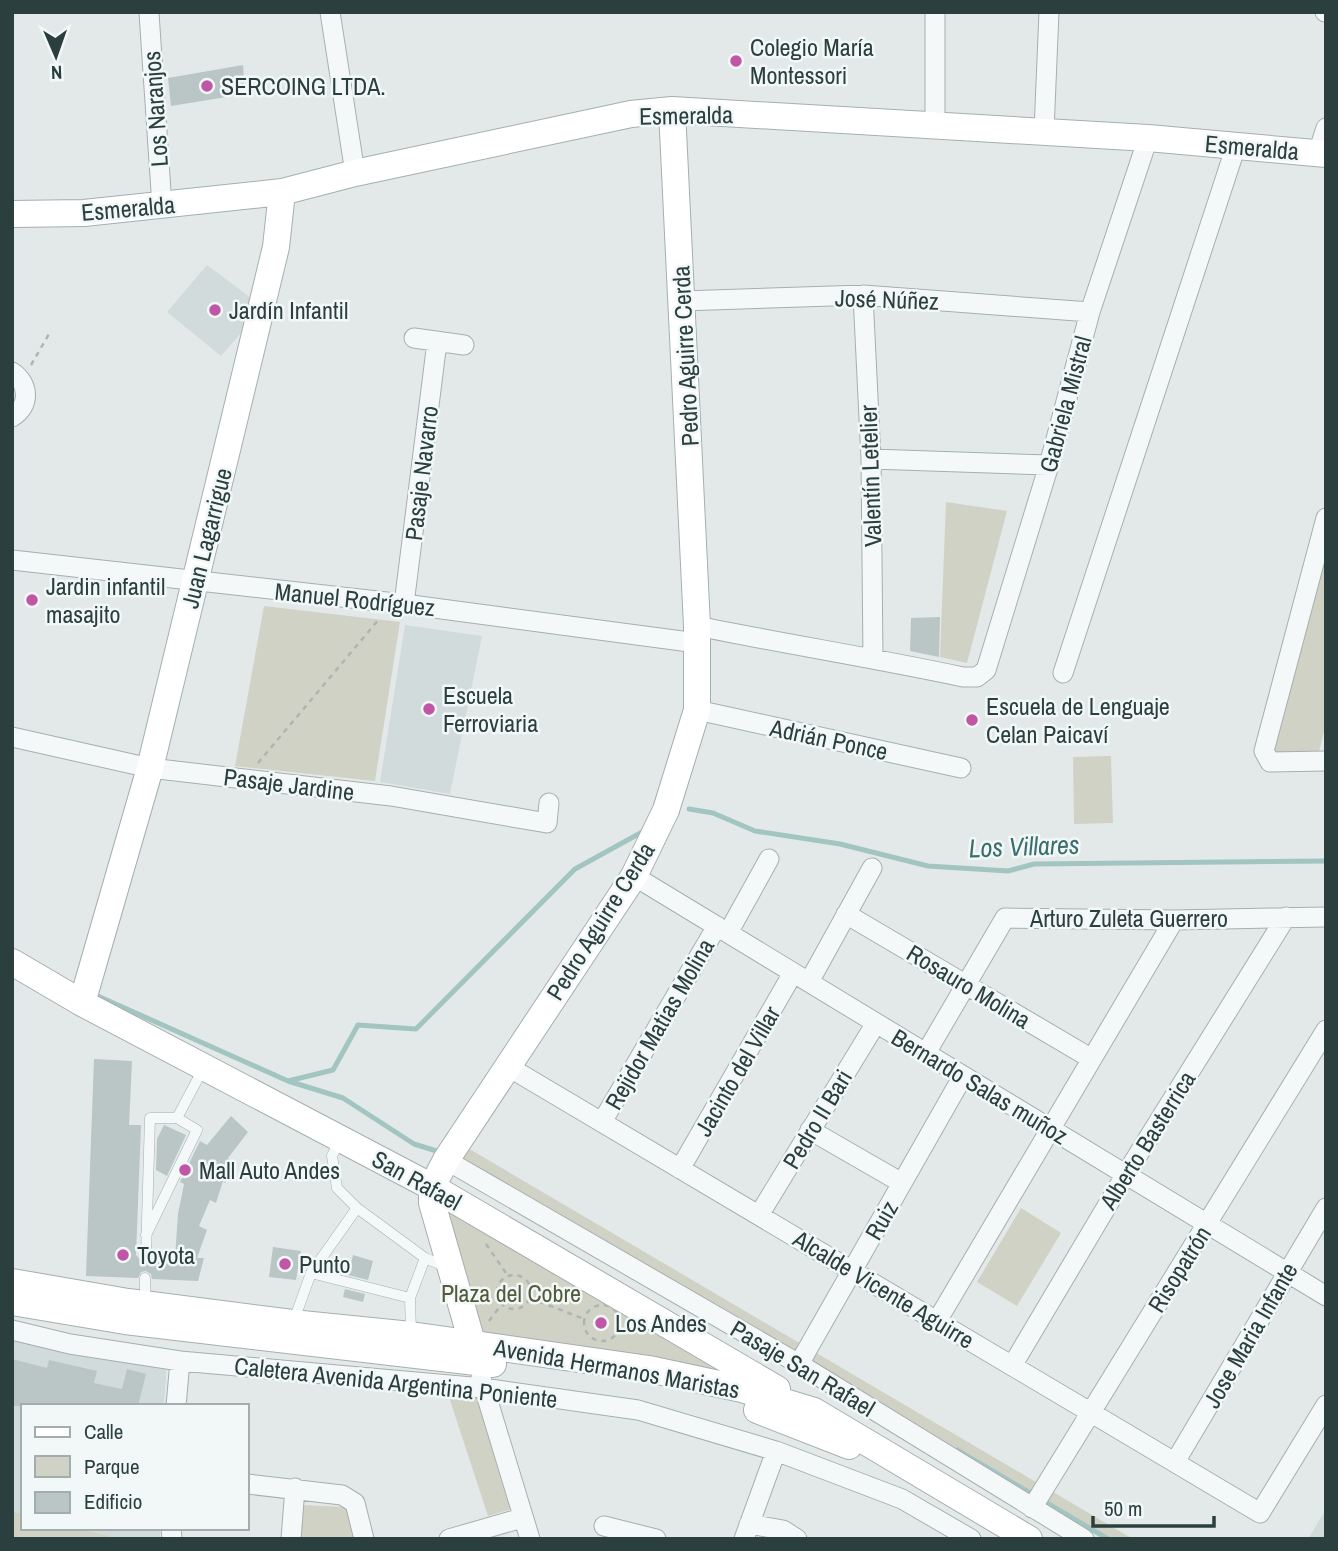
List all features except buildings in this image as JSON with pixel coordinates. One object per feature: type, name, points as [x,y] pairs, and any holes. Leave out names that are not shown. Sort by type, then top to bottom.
[{"type":"main road","name":"Esmeralda","points":[[12,214],[84,213],[282,191],[631,114],[672,110],[1044,131],[1322,153]]},
{"type":"main road","name":"Pedro Aguirre Cerda","points":[[432,1187],[446,1160],[507,1066],[634,876],[666,810],[697,710],[697,634],[672,110]]},
{"type":"main road","name":"Juan Lagarrigue","points":[[82,1003],[150,768],[276,247],[282,191]]},
{"type":"main road","name":"San Rafael","points":[[12,962],[204,1069],[432,1187],[814,1411]]},
{"type":"main road","points":[[432,1187],[432,1203],[478,1365]]},
{"type":"main road","name":"Avenida Hermanos Maristas","points":[[12,1282],[145,1291],[292,1323],[411,1335],[478,1365],[649,1369],[743,1389],[814,1411],[915,1470]]},
{"type":"main road","name":"Avenida Hermanos Maristas","points":[[12,1302],[125,1321],[478,1365],[649,1381],[741,1404],[915,1470]]},
{"type":"main road","points":[[915,1470],[1029,1539]]},
{"type":"street","points":[[330,12],[355,173]]},
{"type":"street","points":[[934,12],[934,125]]},
{"type":"street","points":[[1044,131],[1049,12]]},
{"type":"street","name":"Los Naranjos","points":[[149,13],[162,206]]},
{"type":"street","points":[[1322,153],[1326,128]]},
{"type":"street","name":"Gabriela Mistral","points":[[986,670],[1049,465],[1090,312],[1148,138]]},
{"type":"street","points":[[1063,673],[1236,146]]},
{"type":"street","name":"José Núñez","points":[[682,301],[863,295],[1090,312]]},
{"type":"street","name":"Valentín Letelier","points":[[863,295],[871,459],[873,658]]},
{"type":"street","points":[[414,338],[464,345]]},
{"type":"street","name":"Pasaje Navarro","points":[[399,604],[437,342]]},
{"type":"street","points":[[12,417],[23,407],[26,399],[26,389],[17,376]]},
{"type":"street","points":[[871,459],[1049,465]]},
{"type":"street","points":[[1325,757],[1270,762],[1264,751],[1326,518]]},
{"type":"street","name":"Manuel Rodríguez","points":[[12,560],[194,582],[697,634],[873,658],[963,677],[977,677],[986,670]]},
{"type":"street","name":"Adrián Ponce","points":[[697,710],[961,768]]},
{"type":"street","name":"Pasaje Jardine","points":[[12,737],[150,768],[391,796],[547,822],[549,803]]},
{"type":"street","name":"Rejidor Matias Molina","points":[[602,1122],[769,859]]},
{"type":"street","name":"Jacinto del Villar","points":[[680,1169],[801,977],[846,914],[872,868]]},
{"type":"street","name":"Bernardo Salas muñoz","points":[[634,876],[1326,1296]]},
{"type":"street","name":"Rosauro Molina","points":[[846,914],[1092,1059]]},
{"type":"street","name":"Alberto Basterrica","points":[[1012,1366],[1126,1174],[1286,917]]},
{"type":"street","name":"Arturo Zuleta Guerrero","points":[[926,1053],[1005,918],[1174,920],[1326,917]]},
{"type":"street","points":[[937,1321],[1174,920]]},
{"type":"street","name":"Pedro II Bari","points":[[759,1215],[876,1023]]},
{"type":"street","name":"Risopatrón","points":[[1032,1508],[1326,1030]]},
{"type":"street","name":"Alcalde Vicente Aguirre","points":[[507,1066],[1260,1513],[1326,1405]]},
{"type":"street","name":"Ruiz","points":[[799,1364],[963,1076]]},
{"type":"street","points":[[810,1130],[902,1183]]},
{"type":"street","name":"Pasaje San Rafael","points":[[446,1160],[799,1364],[1084,1539]]},
{"type":"street","name":"Jose Maria Infante","points":[[1175,1462],[1326,1209]]},
{"type":"street","name":"Caletera Avenida Argentina Poniente","points":[[12,1330],[70,1344],[180,1361],[478,1365],[776,1451]]},
{"type":"street","points":[[176,1404],[180,1361]]},
{"type":"street","points":[[478,1365],[530,1539]]},
{"type":"street","points":[[797,1539],[783,1530],[747,1531],[776,1451],[902,1499],[971,1539]]},
{"type":"street","points":[[248,1483],[342,1495],[355,1503],[364,1539]]},
{"type":"street","points":[[291,1539],[295,1488]]},
{"type":"street","points":[[449,1539],[522,1518]]},
{"type":"street","points":[[604,1526],[656,1539]]},
{"type":"lane","points":[[177,1118],[204,1069]]},
{"type":"lane","points":[[146,1236],[197,1130],[177,1118],[150,1118],[146,1236],[146,1255]]},
{"type":"lane","points":[[340,1138],[332,1156],[337,1188],[357,1208],[425,1258],[451,1268]]},
{"type":"lane","points":[[292,1323],[311,1273],[357,1208]]},
{"type":"lane","points":[[411,1335],[410,1298],[425,1258]]},
{"type":"lane","points":[[311,1273],[410,1298]]},
{"type":"path","points":[[17,376],[49,334]]},
{"type":"path","points":[[245,779],[399,604]]},
{"type":"path","points":[[508,1276],[524,1278],[530,1286],[528,1303],[518,1309],[507,1308],[502,1304],[497,1289],[499,1284],[508,1276]]},
{"type":"path","points":[[530,1297],[584,1319],[588,1334],[597,1340],[613,1336],[619,1326]]},
{"type":"path","points":[[489,1321],[502,1304]]},
{"type":"shaded area","name":"Jardín Infantil","points":[[207,265],[263,307],[221,356],[167,312]]},
{"type":"shaded area","name":"Escuela Ferroviaria","points":[[405,625],[482,636],[450,794],[380,782]]},
{"type":"shaded area","points":[[12,1335],[167,1361],[164,1404],[21,1404],[21,1513],[12,1511]]},
{"type":"shaded area","points":[[1326,1509],[1326,1539],[1308,1539]]},
{"type":"shaded area","points":[[86,1530],[160,1530],[160,1539],[120,1539]]},
{"type":"green space","points":[[946,502],[1007,511],[967,663],[940,657]]},
{"type":"green space","points":[[1326,546],[1326,723],[1318,756],[1277,756],[1271,751]]},
{"type":"green space","points":[[264,606],[400,622],[375,781],[235,766]]},
{"type":"green space","points":[[1111,756],[1113,823],[1074,824],[1073,757]]},
{"type":"green space","points":[[466,1147],[1133,1539],[1108,1539],[460,1158]]},
{"type":"green space","name":"Plaza del Cobre","points":[[438,1202],[746,1378],[477,1334]]},
{"type":"green space","points":[[1021,1208],[1061,1233],[1017,1306],[977,1282]]},
{"type":"green space","points":[[448,1394],[480,1398],[515,1508],[488,1516]]},
{"type":"green space","points":[[302,1505],[347,1507],[356,1539],[298,1539]]},
{"type":"green space","points":[[12,1511],[21,1513],[21,1530],[86,1530],[120,1539],[12,1539]]},
{"type":"waterway","name":"Los Villares","points":[[689,809],[713,813],[755,831],[840,844],[928,866],[1008,871],[1034,864],[1326,861]]},
{"type":"waterway","points":[[91,993],[288,1081],[333,1070],[358,1025],[416,1029],[575,869],[644,831]]},
{"type":"waterway","points":[[288,1081],[343,1098],[414,1144],[443,1153]]},
{"type":"waterway","points":[[957,1450],[1108,1539]]},
{"type":"place","name":"Colegio María Montessori","points":[[736,61]]},
{"type":"place","name":"SERCOING LTDA.","points":[[207,86]]},
{"type":"place","name":"Jardín Infantil","points":[[215,310]]},
{"type":"place","name":"Jardin infantil masajito","points":[[32,600]]},
{"type":"place","name":"Escuela Ferroviaria","points":[[429,709]]},
{"type":"place","name":"Escuela de Lenguaje Celan Paicaví","points":[[972,720]]},
{"type":"place","name":"Mall Auto Andes","points":[[185,1170]]},
{"type":"place","name":"Toyota","points":[[123,1255]]},
{"type":"place","name":"Punto","points":[[285,1264]]},
{"type":"place","name":"Los Andes","points":[[601,1323]]}]
